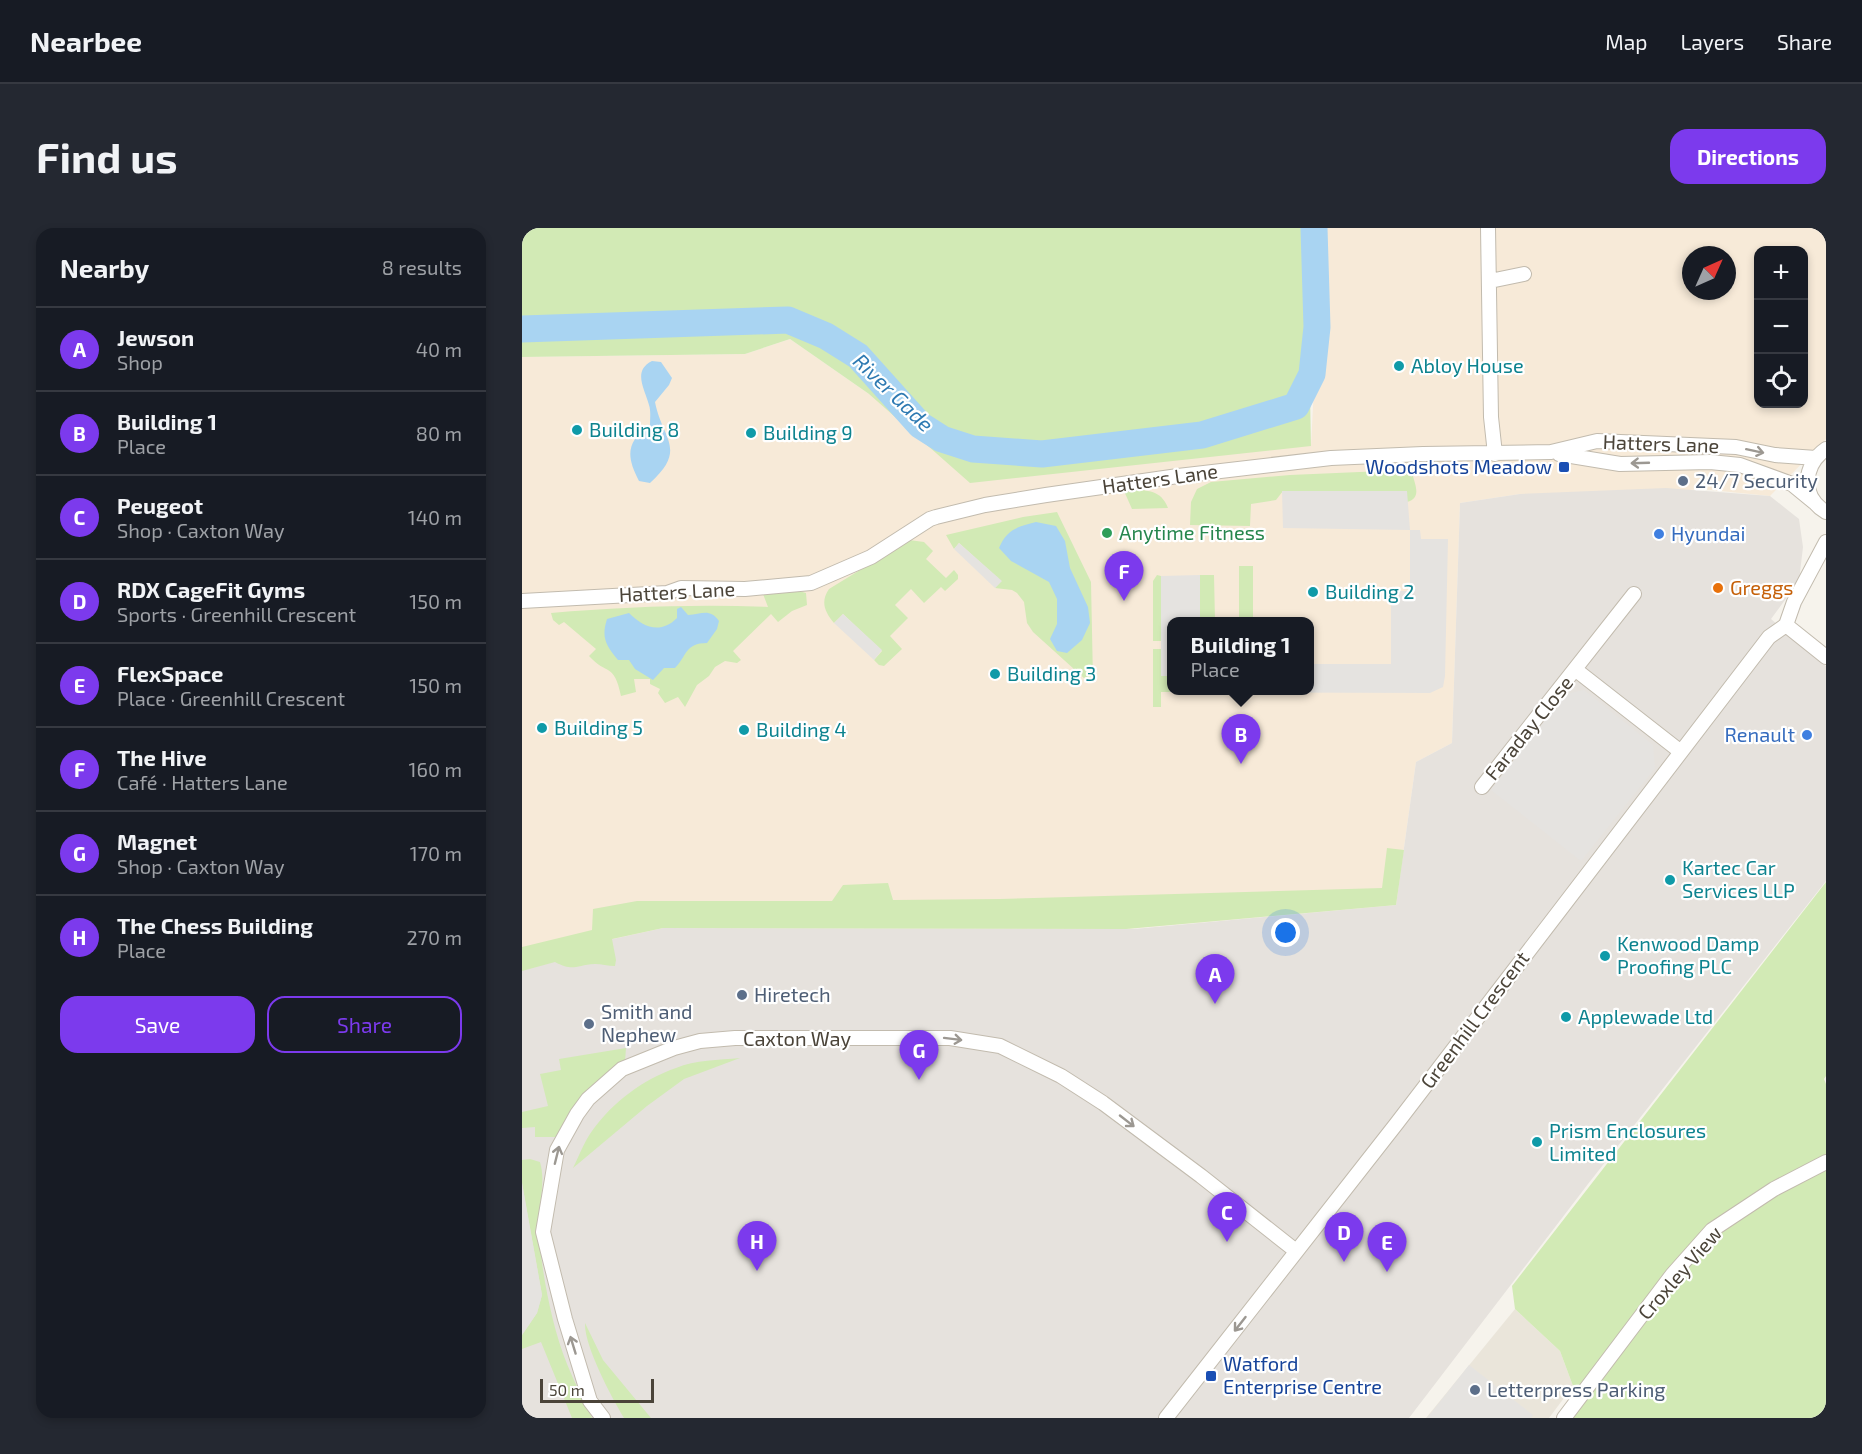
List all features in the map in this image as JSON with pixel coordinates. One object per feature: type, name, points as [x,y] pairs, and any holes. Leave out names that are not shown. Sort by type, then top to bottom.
[{"type":"street","points":[[1488,228],[1491,417],[1495,454]]},
{"type":"street","points":[[1490,281],[1524,274]]},
{"type":"street","name":"Hatters Lane","points":[[522,602],[667,592],[681,588],[745,589],[811,583],[871,557],[930,519],[985,505],[1178,476],[1331,458],[1551,452],[1596,441],[1736,447],[1774,455],[1821,454]]},
{"type":"street","points":[[1551,452],[1620,464],[1702,462],[1740,465],[1792,484],[1826,512]]},
{"type":"street","points":[[1814,502],[1807,483],[1808,473],[1821,454]]},
{"type":"street","name":"Greenhill Crescent","points":[[1166,1418],[1403,1115],[1769,637],[1786,625],[1794,602],[1826,542]]},
{"type":"street","name":"Faraday Close","points":[[1482,787],[1634,594]]},
{"type":"street","points":[[1786,625],[1826,657]]},
{"type":"street","name":"Faraday Close","points":[[1576,670],[1681,752]]},
{"type":"street","name":"Caxton Way","points":[[603,1418],[590,1401],[565,1319],[543,1232],[557,1150],[588,1099],[622,1069],[674,1048],[700,1041],[735,1038],[919,1037],[950,1038],[1000,1046],[1061,1076],[1103,1103],[1296,1251]]},
{"type":"street","name":"Croxley View","points":[[1564,1418],[1672,1275],[1712,1230],[1774,1189],[1826,1162]]},
{"type":"shaded area","points":[[1322,228],[1826,228],[1826,439],[1770,496],[1701,489],[1621,496],[1520,494],[1460,503],[1452,743],[1416,762],[1396,905],[1126,929],[663,928],[522,959],[522,357],[745,354],[790,339],[869,394],[1311,446]]},
{"type":"shaded area","points":[[1666,488],[1770,496],[1799,519],[1803,547],[1799,581],[1771,619],[1826,666],[1826,881],[1588,1184],[1409,1418],[522,1418],[522,959],[663,928],[1134,929],[1396,905],[1416,762],[1452,743],[1460,503],[1520,494]]},
{"type":"shaded area","points":[[1282,491],[1407,491],[1410,530],[1283,528]]},
{"type":"shaded area","points":[[1410,530],[1420,530],[1421,539],[1448,539],[1443,687],[1430,693],[1314,693],[1314,664],[1391,664],[1391,591],[1410,591]]},
{"type":"shaded area","points":[[959,543],[1002,581],[995,588],[954,549]]},
{"type":"shaded area","points":[[1200,575],[1200,617],[1167,617],[1167,676],[1161,676],[1161,576]]},
{"type":"shaded area","points":[[843,614],[882,650],[874,660],[834,623]]},
{"type":"shaded area","points":[[1584,690],[1653,745],[1655,768],[1581,861],[1491,790],[1566,694]]},
{"type":"shaded area","points":[[522,1183],[542,1295],[537,1313],[522,1335]]},
{"type":"shaded area","points":[[1515,1309],[1560,1351],[1573,1386],[1549,1418],[1426,1418]]},
{"type":"shaded area","name":"Letterpress Parking","points":[[1469,1365],[1533,1415],[1531,1418],[1427,1418]]},
{"type":"green space","points":[[522,228],[1307,228],[1311,446],[970,483],[869,394],[790,339],[745,354],[522,357]]},
{"type":"green space","points":[[1406,470],[1412,472],[1416,490],[1415,497],[1407,502],[1407,491],[1283,491],[1276,500],[1251,504],[1250,526],[1190,525],[1191,502],[1197,489],[1211,482],[1290,475]]},
{"type":"green space","points":[[1143,490],[1158,494],[1168,508],[1132,509],[1124,491]]},
{"type":"green space","points":[[1057,512],[1091,582],[1093,680],[1085,679],[1033,632],[1027,623],[1024,602],[1017,593],[1012,590],[995,588],[1001,581],[959,543],[954,549],[946,535],[1023,517]]},
{"type":"green space","points":[[909,540],[924,542],[933,551],[926,559],[946,578],[954,570],[958,579],[945,591],[941,587],[924,603],[911,589],[895,605],[908,618],[890,636],[902,649],[884,666],[879,665],[874,660],[882,651],[843,614],[834,623],[826,611],[825,598],[829,589]]},
{"type":"green space","points":[[1239,566],[1253,566],[1253,617],[1239,617]]},
{"type":"green space","points":[[1157,575],[1161,576],[1161,641],[1153,641],[1153,581]]},
{"type":"green space","points":[[1200,575],[1214,575],[1215,617],[1200,617]]},
{"type":"green space","points":[[799,591],[806,593],[807,605],[792,611],[778,622],[771,614],[733,651],[741,660],[737,663],[725,661],[715,667],[709,676],[697,685],[685,707],[678,697],[665,703],[658,693],[660,689],[650,684],[650,679],[634,679],[636,692],[621,696],[613,674],[589,656],[596,649],[564,622],[559,625],[553,620],[551,613],[660,607],[768,607],[763,594]]},
{"type":"green space","points":[[1153,649],[1161,649],[1161,676],[1167,676],[1167,692],[1161,692],[1161,707],[1153,707]]},
{"type":"green space","points":[[1387,848],[1404,850],[1396,905],[1126,929],[663,928],[612,939],[615,966],[595,964],[571,967],[555,962],[522,971],[522,947],[592,930],[593,909],[637,901],[832,901],[843,885],[888,883],[893,900],[1382,888]]},
{"type":"green space","points":[[1826,882],[1826,1076],[1824,1079],[1826,1084],[1826,1418],[1573,1418],[1587,1399],[1573,1386],[1560,1351],[1515,1309],[1512,1286]]},
{"type":"green space","points":[[626,1048],[625,1062],[559,1137],[535,1137],[535,1127],[522,1128],[522,1112],[548,1106],[540,1074],[561,1070],[559,1059]]},
{"type":"green space","points":[[740,1058],[684,1079],[647,1106],[573,1168],[586,1140],[600,1120],[629,1093],[651,1079],[683,1065]]},
{"type":"green space","points":[[530,1159],[540,1162],[542,1171],[538,1226],[552,1317],[567,1364],[592,1418],[572,1418],[541,1342],[522,1349],[522,1335],[537,1313],[542,1295],[522,1183],[522,1160]]},
{"type":"green space","points":[[585,1323],[603,1360],[651,1418],[624,1418],[594,1358]]},
{"type":"water","points":[[652,361],[661,362],[672,378],[655,402],[670,452],[668,461],[650,483],[639,481],[630,457],[636,437],[650,425],[650,407],[641,375],[646,365]]},
{"type":"water","points":[[1036,522],[1056,526],[1065,541],[1070,568],[1088,607],[1090,623],[1082,640],[1067,653],[1057,651],[1050,639],[1057,624],[1057,599],[1049,582],[1011,561],[999,548],[1005,537],[1013,530]]},
{"type":"water","points":[[681,607],[688,615],[709,613],[719,621],[717,629],[707,643],[694,645],[675,668],[664,668],[653,680],[635,669],[629,660],[618,660],[605,636],[607,619],[629,613],[640,622],[658,628],[677,618],[677,609]]},
{"type":"waterway","name":"River Gade","points":[[522,329],[788,320],[826,336],[858,356],[920,425],[942,439],[973,449],[1042,454],[1202,435],[1296,406],[1312,374],[1317,327],[1314,228]]},
{"type":"place","name":"Abloy House","points":[[1399,366]]},
{"type":"place","name":"Building 8","points":[[577,430]]},
{"type":"place","name":"Building 9","points":[[751,433]]},
{"type":"place","name":"Woodshots Meadow","points":[[1564,467]]},
{"type":"place","name":"24/7 Security","points":[[1683,481]]},
{"type":"place","name":"Anytime Fitness","points":[[1107,533]]},
{"type":"place","name":"Hyundai","points":[[1659,534]]},
{"type":"place","name":"Greggs","points":[[1718,588]]},
{"type":"place","name":"Building 2","points":[[1313,592]]},
{"type":"place","name":"The Hive","points":[[1124,601]]},
{"type":"place","name":"Building 3","points":[[995,674]]},
{"type":"place","name":"Building 5","points":[[542,728]]},
{"type":"place","name":"Building 4","points":[[744,730]]},
{"type":"place","name":"Renault","points":[[1807,735]]},
{"type":"place","name":"Building 1","points":[[1241,764]]},
{"type":"place","name":"Kartec Car Services LLP","points":[[1670,880]]},
{"type":"place","name":"Kenwood Damp Proofing PLC","points":[[1605,956]]},
{"type":"place","name":"Hiretech","points":[[742,995]]},
{"type":"place","name":"Jewson","points":[[1215,1004]]},
{"type":"place","name":"Applewade Ltd","points":[[1566,1017]]},
{"type":"place","name":"Smith and Nephew","points":[[589,1024]]},
{"type":"place","name":"Magnet","points":[[919,1080]]},
{"type":"place","name":"Prism Enclosures Limited","points":[[1537,1142]]},
{"type":"place","name":"Peugeot","points":[[1227,1242]]},
{"type":"place","name":"RDX CageFit Gyms","points":[[1344,1262]]},
{"type":"place","name":"The Chess Building","points":[[757,1271]]},
{"type":"place","name":"FlexSpace","points":[[1387,1272]]},
{"type":"place","name":"Watford Enterprise Centre","points":[[1211,1376]]},
{"type":"place","name":"Letterpress Parking","points":[[1475,1390]]}]
